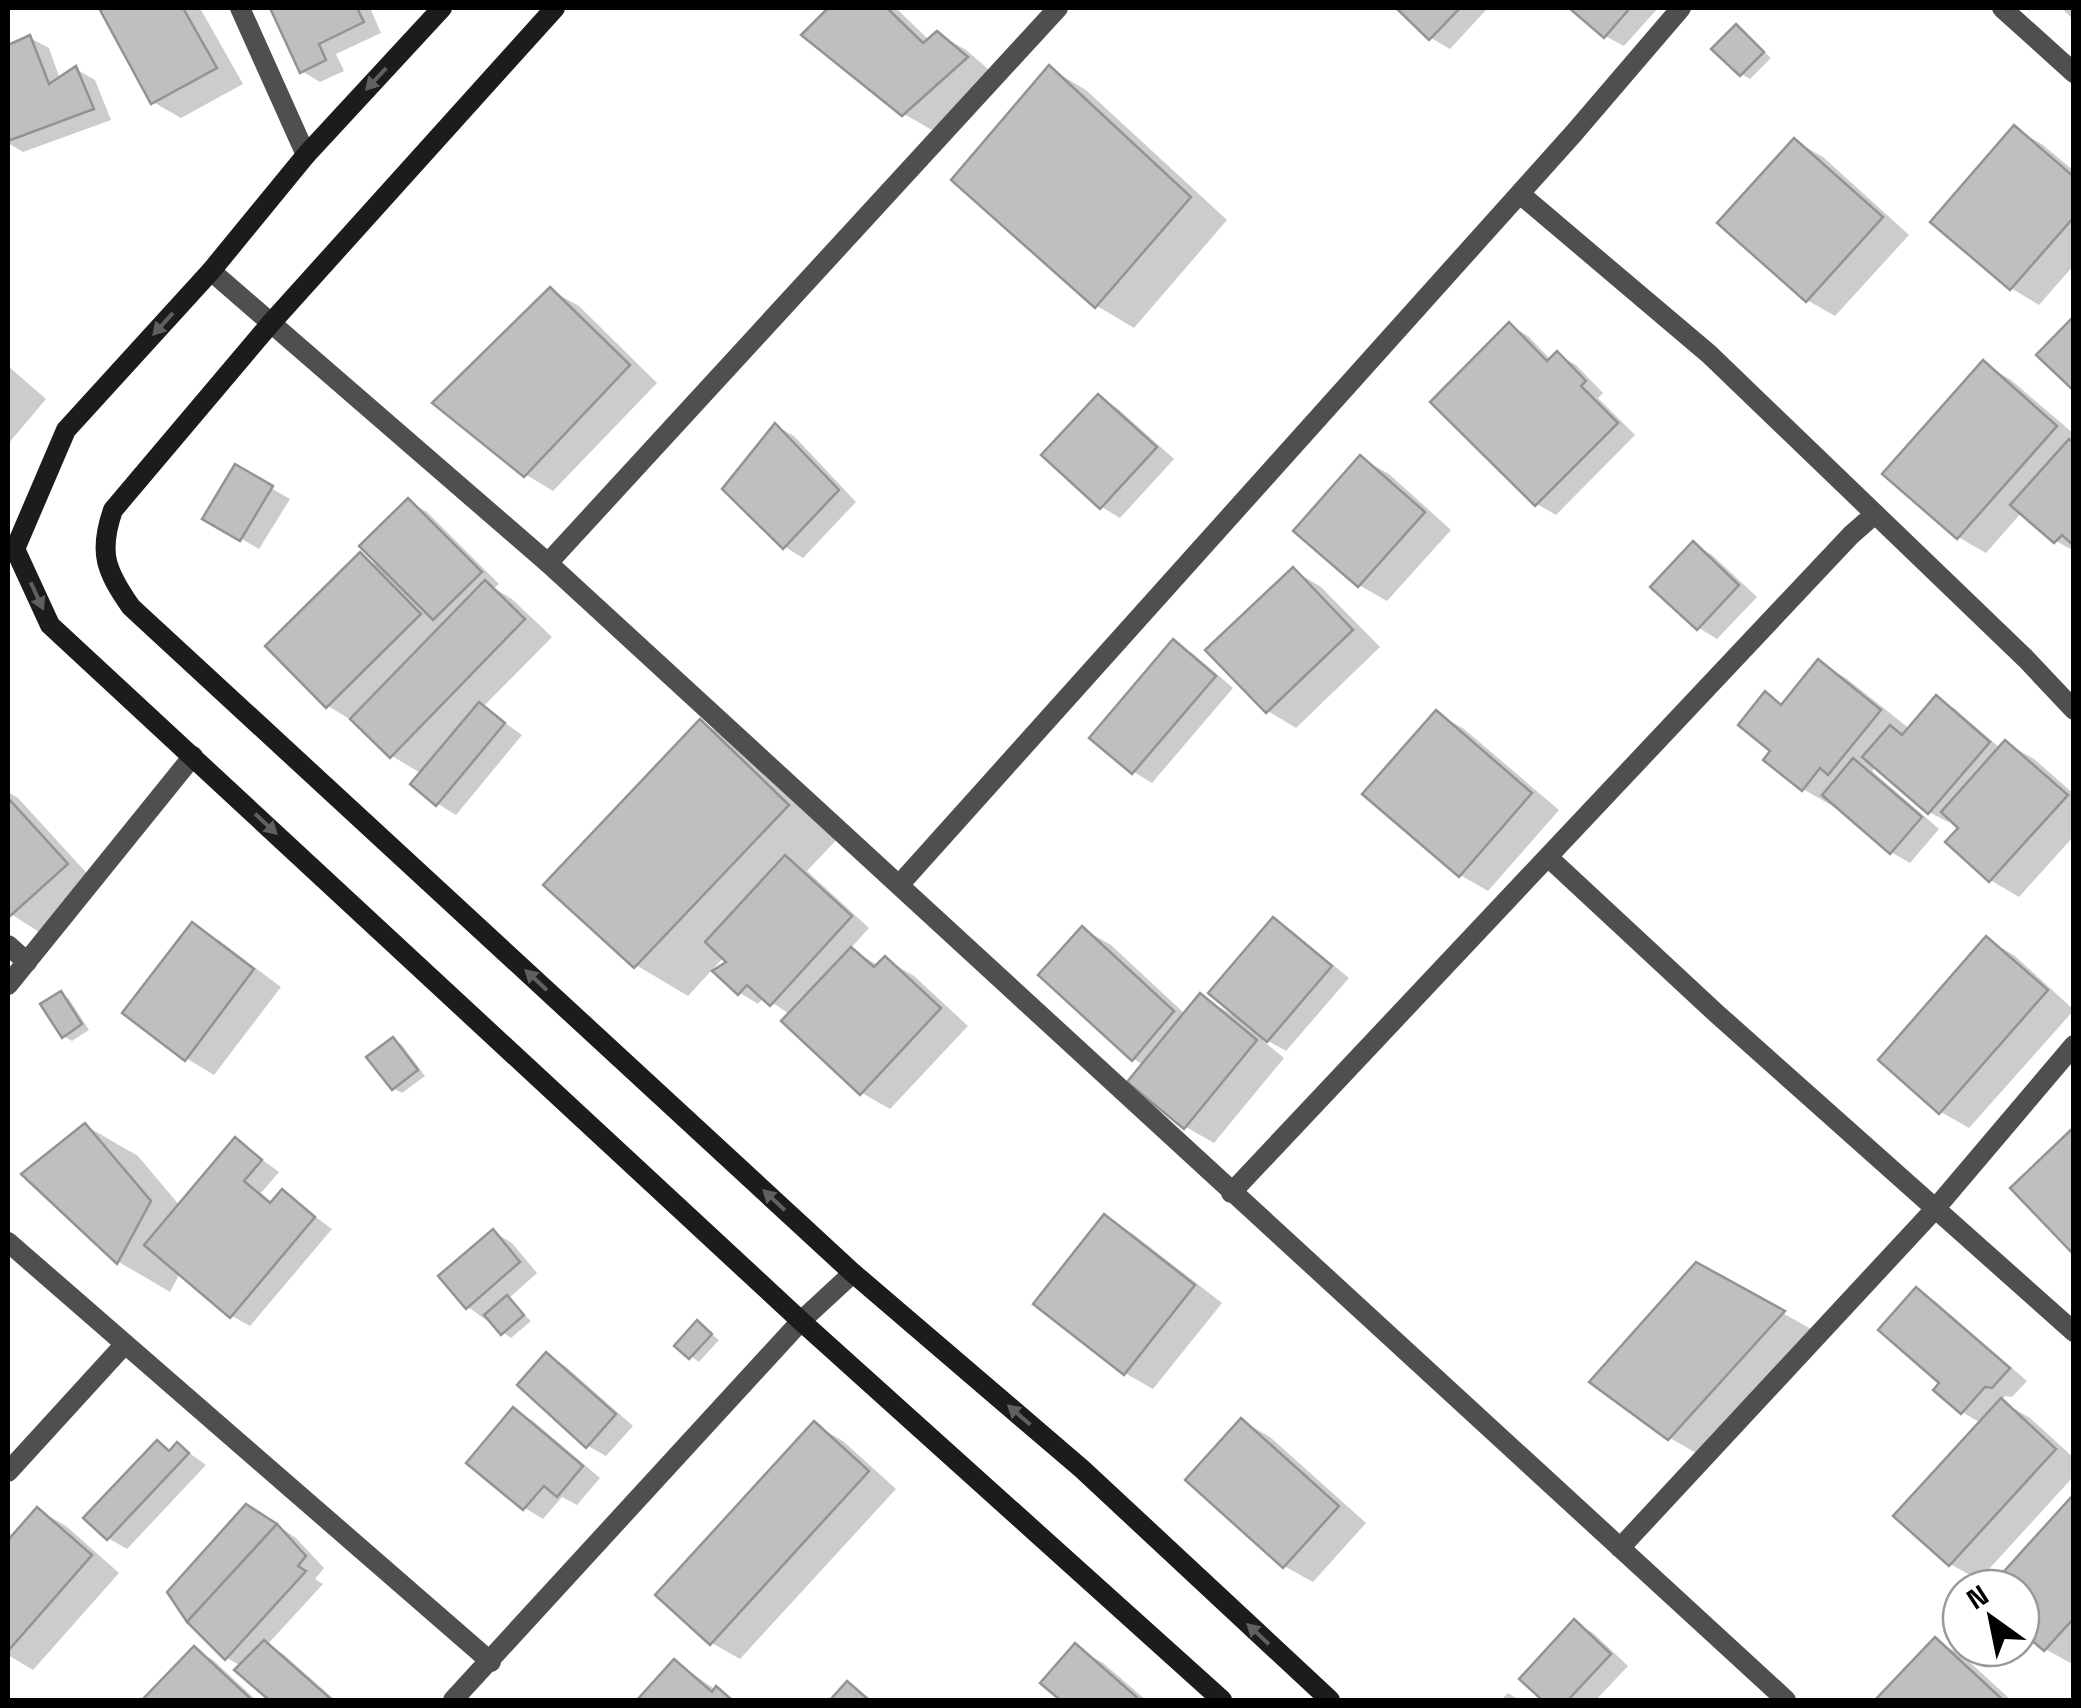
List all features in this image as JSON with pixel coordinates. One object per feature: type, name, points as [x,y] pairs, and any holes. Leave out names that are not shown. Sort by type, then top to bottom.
[{"type":"main road","points":[[442,8],[306,155],[211,271],[66,430],[11,545],[50,625],[801,1320],[1222,1700]]},
{"type":"main road","points":[[555,8],[271,323],[113,510],[103,538],[111,578],[131,607],[853,1273],[1082,1469],[1330,1700]]},
{"type":"street","points":[[240,8],[306,155]]},
{"type":"street","points":[[548,563],[1058,8]]},
{"type":"street","points":[[900,884],[1520,194],[1681,8]]},
{"type":"street","points":[[2002,8],[2074,74]]},
{"type":"street","points":[[1520,194],[1709,354],[2074,710]]},
{"type":"street","points":[[211,271],[548,563],[1786,1700]]},
{"type":"street","points":[[1231,1193],[1875,514]]},
{"type":"street","points":[[8,985],[193,756]]},
{"type":"street","points":[[1548,858],[2074,1332]]},
{"type":"street","points":[[8,945],[27,962]]},
{"type":"street","points":[[1620,1548],[1935,1209],[2074,1045]]},
{"type":"street","points":[[8,1242],[491,1662]]},
{"type":"street","points":[[453,1700],[801,1320],[853,1273]]},
{"type":"street","points":[[8,1472],[124,1345]]},
{"type":"building","points":[[183,8],[217,68],[151,104],[100,10]]},
{"type":"building","points":[[270,8],[357,8],[364,22],[319,44],[326,60],[300,73]]},
{"type":"building","points":[[828,8],[887,8],[923,43],[937,31],[968,57],[902,116],[801,35]]},
{"type":"building","points":[[1396,8],[1460,8],[1429,40]]},
{"type":"building","points":[[1569,8],[1630,8],[1604,38]]},
{"type":"building","points":[[1736,24],[1764,52],[1740,76],[1711,49]]},
{"type":"building","points":[[30,35],[49,84],[76,66],[94,109],[8,141],[8,45]]},
{"type":"building","points":[[1049,65],[1191,197],[1095,308],[951,180]]},
{"type":"building","points":[[2014,125],[2074,177],[2074,217],[2010,290],[1930,222]]},
{"type":"building","points":[[1794,138],[1883,217],[1806,302],[1717,223]]},
{"type":"building","points":[[550,287],[630,365],[524,477],[432,403]]},
{"type":"building","points":[[2074,316],[2074,390],[2073,390],[2036,355]]},
{"type":"building","points":[[1509,322],[1547,361],[1557,351],[1586,381],[1581,386],[1618,423],[1535,506],[1430,402]]},
{"type":"building","points":[[1983,360],[2057,426],[1957,539],[1882,474]]},
{"type":"building","points":[[1098,394],[1157,447],[1100,509],[1041,455]]},
{"type":"building","points":[[775,423],[839,490],[783,549],[722,489]]},
{"type":"building","points":[[2069,439],[2074,443],[2074,546],[2062,535],[2054,543],[2010,505]]},
{"type":"building","points":[[1360,455],[1425,512],[1358,587],[1293,531]]},
{"type":"building","points":[[235,464],[273,486],[240,541],[202,519]]},
{"type":"building","points":[[408,498],[482,572],[433,620],[359,546]]},
{"type":"building","points":[[1693,541],[1739,585],[1697,630],[1650,587]]},
{"type":"building","points":[[360,552],[421,614],[326,708],[265,646]]},
{"type":"building","points":[[1293,567],[1353,630],[1266,713],[1205,650]]},
{"type":"building","points":[[485,580],[525,619],[390,758],[350,719]]},
{"type":"building","points":[[1173,639],[1216,676],[1132,774],[1089,738]]},
{"type":"building","points":[[1818,659],[1881,710],[1828,775],[1820,768],[1802,791],[1763,760],[1770,751],[1738,725],[1765,691],[1781,705]]},
{"type":"building","points":[[1936,695],[1990,742],[1928,814],[1862,757],[1890,725],[1902,735]]},
{"type":"building","points":[[479,702],[505,723],[436,806],[410,784]]},
{"type":"building","points":[[1436,710],[1532,793],[1459,877],[1362,794]]},
{"type":"building","points":[[700,719],[789,805],[634,968],[543,885]]},
{"type":"building","points":[[2005,740],[2068,795],[1989,882],[1945,842],[1958,828],[1941,812]]},
{"type":"building","points":[[1853,758],[1922,817],[1890,854],[1822,795]]},
{"type":"building","points":[[8,798],[68,864],[9,917],[8,915]]},
{"type":"building","points":[[785,855],[852,916],[770,1006],[747,985],[738,995],[712,971],[726,962],[705,942]]},
{"type":"building","points":[[1273,917],[1332,966],[1267,1042],[1208,993]]},
{"type":"building","points":[[192,922],[254,969],[185,1061],[122,1013]]},
{"type":"building","points":[[1082,926],[1174,1011],[1132,1061],[1038,975]]},
{"type":"building","points":[[1986,936],[2048,990],[1939,1114],[1878,1060]]},
{"type":"building","points":[[851,947],[874,967],[885,956],[941,1008],[860,1095],[781,1021]]},
{"type":"building","points":[[61,991],[82,1024],[62,1038],[40,1004]]},
{"type":"building","points":[[1200,993],[1257,1040],[1184,1129],[1127,1082]]},
{"type":"building","points":[[393,1037],[418,1070],[392,1090],[366,1057]]},
{"type":"building","points":[[85,1123],[151,1201],[117,1264],[21,1174]]},
{"type":"building","points":[[2074,1127],[2074,1255],[2010,1188]]},
{"type":"building","points":[[235,1137],[262,1160],[244,1181],[270,1203],[282,1189],[315,1217],[230,1318],[144,1245]]},
{"type":"building","points":[[1104,1214],[1195,1285],[1124,1375],[1033,1304]]},
{"type":"building","points":[[493,1229],[520,1262],[466,1309],[438,1276]]},
{"type":"building","points":[[1696,1262],[1785,1311],[1668,1440],[1589,1382]]},
{"type":"building","points":[[1916,1287],[2010,1368],[1992,1388],[1985,1387],[1961,1414],[1933,1390],[1939,1383],[1878,1330]]},
{"type":"building","points":[[507,1295],[524,1315],[501,1335],[484,1315]]},
{"type":"building","points":[[697,1320],[712,1334],[689,1359],[674,1346]]},
{"type":"building","points":[[546,1352],[616,1414],[586,1448],[517,1385]]},
{"type":"building","points":[[2001,1398],[2056,1449],[1949,1566],[1893,1516]]},
{"type":"building","points":[[513,1407],[583,1466],[557,1497],[544,1486],[523,1510],[466,1463]]},
{"type":"building","points":[[1241,1418],[1339,1506],[1283,1568],[1185,1480]]},
{"type":"building","points":[[814,1421],[869,1471],[710,1645],[655,1595]]},
{"type":"building","points":[[157,1440],[169,1451],[177,1442],[189,1453],[107,1540],[83,1518]]},
{"type":"building","points":[[2074,1494],[2074,1618],[2044,1651],[2041,1568],[2007,1568]]},
{"type":"building","points":[[246,1504],[277,1524],[187,1622],[167,1592]]},
{"type":"building","points":[[37,1507],[92,1555],[8,1651],[8,1540]]},
{"type":"building","points":[[277,1524],[306,1556],[298,1566],[306,1571],[225,1660],[187,1622]]},
{"type":"building","points":[[1574,1619],[1611,1654],[1568,1700],[1542,1700],[1519,1679]]},
{"type":"building","points":[[1935,1637],[1941,1643],[1941,1668],[1968,1668],[2003,1700],[1875,1700]]},
{"type":"building","points":[[264,1640],[332,1700],[269,1700],[234,1670]]},
{"type":"building","points":[[1075,1643],[1140,1700],[1060,1700],[1040,1683]]},
{"type":"building","points":[[194,1646],[252,1700],[142,1700]]},
{"type":"building","points":[[674,1659],[712,1692],[716,1686],[732,1700],[637,1700]]},
{"type":"building","points":[[847,1681],[869,1700],[830,1700]]}]
